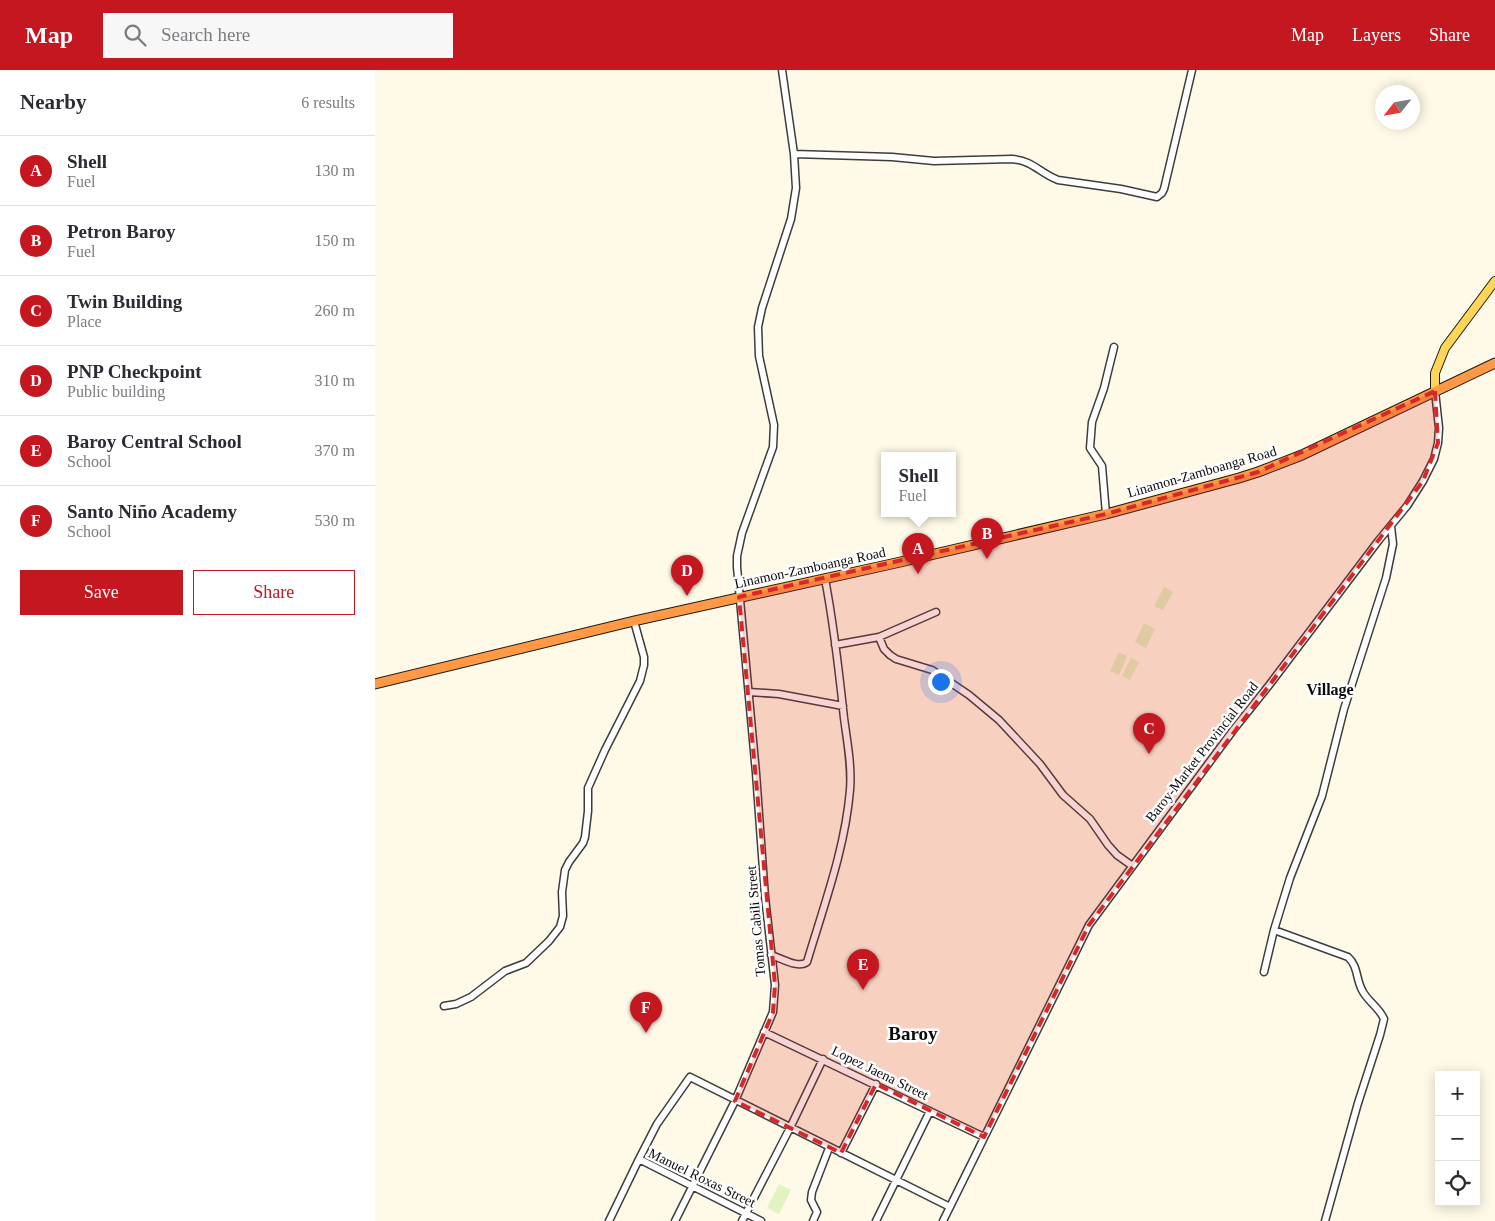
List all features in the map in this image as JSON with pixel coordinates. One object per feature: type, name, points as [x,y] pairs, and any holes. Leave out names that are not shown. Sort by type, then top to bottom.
[{"type":"highway","name":"Linamon-Zamboanga Road","points":[[375,684],[634,621],[1106,514],[1258,472],[1303,455],[1495,363]]},
{"type":"main road","points":[[1435,391],[1435,373],[1445,348],[1495,281]]},
{"type":"street","name":"Tomas Cabili Street","points":[[675,1221],[735,1100],[773,1012],[775,998],[737,567],[739,541],[773,447],[774,425],[759,356],[759,327],[762,308],[794,207],[796,188],[795,154],[782,70]]},
{"type":"street","points":[[795,154],[892,157],[934,161],[1023,160],[1058,180],[1121,189],[1157,197],[1164,189],[1192,70]]},
{"type":"street","points":[[1106,514],[1102,466],[1090,448],[1092,422],[1104,388],[1114,348]]},
{"type":"street","name":"Baroy-Market Provincial Road","points":[[943,1221],[1085,932],[1131,865],[1411,500],[1423,481],[1434,459],[1438,443],[1439,428],[1435,391]]},
{"type":"street","points":[[1264,972],[1274,930],[1290,878],[1322,796],[1344,709],[1386,578],[1393,544],[1391,526]]},
{"type":"street","points":[[771,954],[800,965],[807,962],[841,850],[850,788],[843,706],[825,579]]},
{"type":"street","points":[[835,645],[879,637],[936,612]]},
{"type":"street","points":[[444,1006],[456,1004],[471,997],[505,971],[525,962],[549,941],[560,927],[563,916],[562,892],[565,870],[583,843],[585,836],[588,788],[640,681],[644,665],[645,657],[634,621]]},
{"type":"street","points":[[879,637],[884,649],[890,655],[896,659],[932,670],[969,695],[999,720],[1040,764],[1063,795],[1090,819],[1117,855],[1131,865]]},
{"type":"street","points":[[749,692],[779,694],[843,706]]},
{"type":"street","points":[[1274,930],[1348,957],[1354,965],[1362,991],[1384,1018],[1325,1221]]},
{"type":"street","name":"Lopez Jaena Street","points":[[764,1032],[984,1137]]},
{"type":"street","points":[[741,1221],[790,1128],[823,1059]]},
{"type":"street","points":[[639,1160],[657,1124],[690,1077],[950,1207]]},
{"type":"street","points":[[841,1153],[876,1084]]},
{"type":"street","points":[[876,1221],[930,1111]]},
{"type":"street","points":[[813,1221],[817,1212],[811,1200],[812,1192],[829,1148]]},
{"type":"street","name":"Manuel Roxas Street","points":[[609,1221],[639,1160],[761,1221]]},
{"type":"highlighted area","points":[[1435,391],[1438,443],[1423,481],[1089,925],[984,1137],[876,1084],[841,1153],[735,1101],[773,1012],[775,985],[739,597],[1106,514],[1258,472]]},
{"type":"green space","points":[[1164,587],[1173,592],[1163,610],[1154,606]]},
{"type":"green space","points":[[1144,623],[1155,629],[1146,648],[1135,642]]},
{"type":"green space","points":[[1119,652],[1127,656],[1119,675],[1110,671]]},
{"type":"green space","points":[[1131,658],[1139,662],[1130,680],[1122,676]]},
{"type":"green space","points":[[779,1184],[791,1190],[779,1214],[767,1208]]},
{"type":"place","name":"Petron Baroy","points":[[987,559]]},
{"type":"place","name":"Shell","points":[[918,574]]},
{"type":"place","name":"PNP Checkpoint","points":[[687,596]]},
{"type":"place","name":"Twin Building","points":[[1149,754]]},
{"type":"place","name":"Baroy Central School","points":[[863,990]]},
{"type":"place","name":"Santo Niño Academy","points":[[646,1033]]},
{"type":"district","name":"Village","points":[[1330,689]]},
{"type":"district","name":"Baroy","points":[[913,1033]]}]
